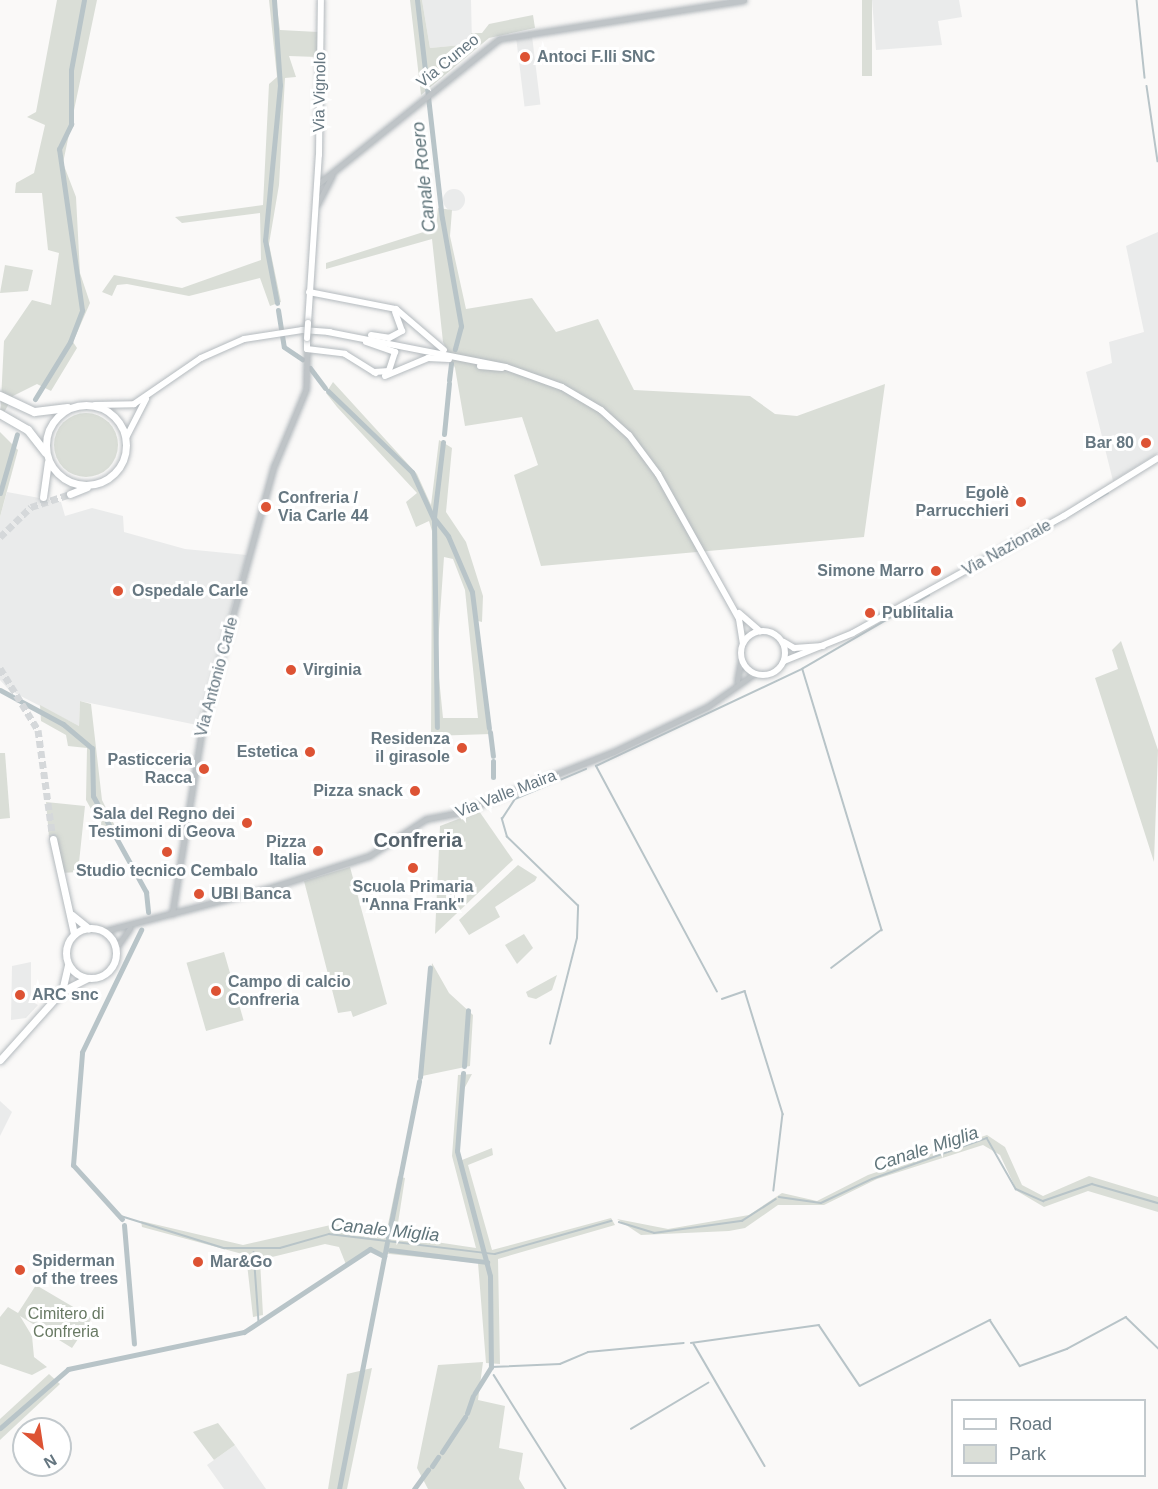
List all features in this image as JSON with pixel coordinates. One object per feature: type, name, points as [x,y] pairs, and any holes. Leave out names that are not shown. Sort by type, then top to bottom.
[{"type":"highway","points":[[0,396],[41,413],[68,408]]},
{"type":"highway","points":[[1,414],[28,430],[47,456]]},
{"type":"main road","name":"Via Vignolo","points":[[318,184],[321,0]]},
{"type":"main road","name":"Via Antonio Carle","points":[[307,349],[318,184]]},
{"type":"main road","points":[[309,292],[402,312],[436,347],[506,367],[586,399],[629,435],[728,598],[743,643],[741,658],[754,674],[768,675],[784,661],[829,645]]},
{"type":"main road","points":[[43,497],[50,427],[68,408],[134,404],[201,358],[244,339],[271,332],[332,332],[397,336],[404,325],[390,308]]},
{"type":"main road","points":[[332,332],[506,367]]},
{"type":"main road","points":[[332,332],[394,352],[389,371],[374,372]]},
{"type":"main road","points":[[307,349],[345,354],[374,372],[388,376],[438,357],[506,367]]},
{"type":"main road","points":[[70,494],[94,485],[121,465],[126,438],[137,409],[157,389]]},
{"type":"main road","points":[[95,405],[116,417],[126,438]]},
{"type":"main road","points":[[47,456],[71,483],[94,485]]},
{"type":"main road","name":"Via Nazionale","points":[[829,645],[1158,458]]},
{"type":"main road","points":[[728,598],[760,631],[777,636],[794,648],[829,645]]},
{"type":"main road","points":[[743,643],[760,631]]},
{"type":"main road","points":[[777,636],[785,647],[784,661]]},
{"type":"main road","points":[[53,838],[59,885],[72,915],[74,934],[66,948],[68,962],[62,991]]},
{"type":"main road","points":[[0,1060],[62,991],[87,978],[108,971],[116,948],[104,931],[88,928],[72,915]]},
{"type":"main road","points":[[74,934],[88,928]]},
{"type":"main road","points":[[68,962],[87,978]]},
{"type":"street","name":"Via Cuneo","points":[[318,184],[479,51],[510,35],[598,26],[645,13],[744,0]]},
{"type":"street","points":[[318,171],[332,174]]},
{"type":"street","name":"Via Cuneo","points":[[316,206],[332,174]]},
{"type":"street","points":[[318,184],[327,184]]},
{"type":"street","name":"Via Antonio Carle","points":[[172,914],[178,892],[203,723],[274,466],[306,389],[307,349]]},
{"type":"street","points":[[737,681],[741,658]]},
{"type":"street","name":"Via Valle Maira","points":[[104,931],[130,928],[369,855],[426,819],[467,809],[633,743],[707,707],[737,681],[754,674]]},
{"type":"street","name":"Via Antonio Carle","points":[[178,892],[180,912]]},
{"type":"street","points":[[116,948],[130,928]]},
{"type":"shaded area","points":[[422,0],[471,0],[472,44],[430,48]]},
{"type":"shaded area","points":[[872,0],[959,0],[962,17],[938,21],[942,45],[876,50]]},
{"type":"shaded area","points":[[532,36],[540,104],[525,106],[516,38]]},
{"type":"shaded area","points":[[454,189],[462,192],[465,200],[462,208],[454,211],[446,208],[443,200],[446,192]]},
{"type":"shaded area","points":[[1158,232],[1158,453],[1113,481],[1086,372],[1112,363],[1109,342],[1144,332],[1126,246]]},
{"type":"shaded area","name":"Ospedale Carle","points":[[7,492],[61,502],[65,516],[92,508],[123,516],[124,532],[185,549],[247,555],[197,725],[80,701],[79,726],[9,690],[0,680],[0,517]]},
{"type":"shaded area","points":[[31,962],[31,1001],[38,1005],[26,1018],[11,1020],[12,966]]},
{"type":"shaded area","points":[[0,1101],[12,1112],[0,1136]]},
{"type":"shaded area","points":[[235,1445],[266,1489],[224,1489],[207,1465]]},
{"type":"green space","points":[[57,0],[97,0],[63,163],[76,197],[80,273],[90,303],[73,342],[77,348],[51,391],[37,384],[13,396],[0,420],[4,341],[32,300],[51,305],[59,253],[48,250],[42,193],[15,193],[16,183],[34,173],[45,125],[27,117],[36,112]]},
{"type":"green space","points":[[269,0],[276,0],[280,30],[318,32],[317,57],[289,56],[296,77],[285,78],[279,185],[269,244],[281,302],[270,306],[260,278],[189,296],[127,284],[117,285],[112,296],[102,292],[114,275],[182,288],[261,260],[260,213],[182,223],[175,217],[263,205],[269,84],[277,77]]},
{"type":"green space","points":[[410,0],[422,0],[430,48],[472,44],[471,33],[482,33],[489,24],[533,15],[535,28],[489,38],[421,95]]},
{"type":"green space","points":[[862,0],[872,0],[872,76],[862,76]]},
{"type":"green space","points":[[438,208],[452,210],[450,236],[466,309],[532,298],[556,332],[598,319],[634,390],[750,396],[775,414],[797,416],[885,384],[864,537],[541,566],[514,475],[538,465],[522,417],[465,426],[455,368],[443,342],[432,239],[326,269],[326,263],[436,228]]},
{"type":"green space","points":[[5,265],[33,270],[28,291],[0,293]]},
{"type":"green space","points":[[333,382],[417,474],[431,505],[439,440],[452,448],[446,512],[466,542],[483,596],[482,622],[478,621],[491,734],[431,736],[432,531],[429,521],[416,527],[406,502],[417,493],[326,393]],"holes":[[[444,557],[453,559],[465,590],[478,718],[443,718],[437,658]]]},
{"type":"green space","points":[[86,413],[104,419],[112,427],[118,445],[112,463],[104,471],[86,477],[68,471],[60,463],[54,445],[60,427],[68,419]]},
{"type":"green space","points":[[0,432],[18,450],[0,517]]},
{"type":"green space","points":[[1121,641],[1158,750],[1154,862],[1095,678],[1118,669],[1112,650]]},
{"type":"green space","points":[[80,701],[91,704],[102,800],[115,826],[104,832],[86,800],[87,748],[68,746],[66,735],[41,721],[40,705],[79,726]]},
{"type":"green space","points":[[0,753],[5,753],[10,818],[0,819]]},
{"type":"green space","points":[[46,802],[85,806],[78,872],[61,873],[57,837],[49,837]]},
{"type":"green space","points":[[479,811],[513,860],[435,934],[440,826]]},
{"type":"green space","points":[[518,865],[537,877],[535,881],[495,907],[500,917],[469,935],[459,920]]},
{"type":"green space","points":[[350,867],[387,1004],[353,1017],[351,1011],[338,1013],[304,881]]},
{"type":"green space","points":[[524,934],[533,948],[517,964],[505,945]]},
{"type":"green space","name":"Campo di calcio Confreria","points":[[224,952],[244,1020],[206,1031],[187,963]]},
{"type":"green space","points":[[432,963],[449,993],[473,1015],[470,1066],[422,1076]]},
{"type":"green space","points":[[557,975],[552,990],[536,999],[528,997],[526,992]]},
{"type":"green space","points":[[472,1074],[463,1091],[459,1152],[462,1160],[492,1148],[493,1155],[468,1165],[492,1250],[611,1218],[615,1225],[498,1259],[500,1364],[486,1363],[478,1263],[370,1252],[347,1267],[339,1247],[325,1244],[260,1260],[263,1315],[253,1317],[246,1255],[142,1227],[141,1221],[243,1245],[335,1224],[386,1234],[398,1176],[405,1178],[396,1236],[476,1248],[452,1156],[458,1075]]},
{"type":"green space","points":[[987,1135],[1005,1147],[1022,1185],[1043,1196],[1089,1176],[1158,1197],[1158,1212],[1088,1191],[1044,1207],[1017,1191],[1000,1155],[983,1145],[877,1179],[824,1205],[778,1205],[745,1228],[729,1231],[641,1235],[617,1219],[668,1229],[749,1215],[782,1193],[817,1201],[868,1175]]},
{"type":"green space","name":"Cimitero di Confreria","points":[[36,1285],[92,1318],[72,1348],[20,1316],[32,1336],[34,1357],[47,1367],[32,1375],[0,1364],[0,1317],[8,1307],[18,1313]]},
{"type":"green space","points":[[483,1362],[478,1400],[505,1406],[499,1448],[523,1453],[519,1479],[525,1489],[428,1489],[417,1468],[438,1365]]},
{"type":"green space","points":[[372,1368],[347,1489],[328,1489],[347,1374]]},
{"type":"green space","points":[[49,1374],[60,1384],[25,1417],[12,1417],[12,1429],[0,1440],[0,1419]]},
{"type":"green space","points":[[218,1423],[235,1445],[214,1460],[193,1432]]},
{"type":"waterway","points":[[35,399],[70,342],[82,310],[59,149],[71,124],[71,70],[84,0]]},
{"type":"waterway","points":[[274,0],[280,85],[265,240],[277,303]]},
{"type":"waterway","name":"Canale Roero","points":[[417,0],[442,218],[461,326],[455,349]]},
{"type":"waterway","points":[[1137,0],[1145,78]]},
{"type":"waterway","points":[[1147,86],[1158,161]]},
{"type":"waterway","points":[[278,310],[284,347],[302,359]]},
{"type":"waterway","points":[[449,380],[451,363]]},
{"type":"waterway","points":[[310,368],[325,388]]},
{"type":"waterway","name":"Canale Roero","points":[[444,434],[449,383]]},
{"type":"waterway","points":[[328,391],[412,472],[434,520],[437,727]]},
{"type":"waterway","points":[[0,493],[17,434]]},
{"type":"waterway","name":"Canale Roero","points":[[443,442],[434,518],[448,536],[472,592],[489,728]]},
{"type":"waterway","points":[[1003,554],[1108,493]]},
{"type":"waterway","points":[[975,570],[996,558]]},
{"type":"waterway","points":[[717,992],[596,766],[802,669],[929,595]]},
{"type":"waterway","points":[[803,670],[882,930],[832,968]]},
{"type":"waterway","points":[[0,690],[63,724],[92,748],[93,796],[146,892],[148,912]]},
{"type":"waterway","points":[[490,732],[493,756]]},
{"type":"waterway","points":[[493,761],[493,777]]},
{"type":"waterway","points":[[550,1044],[577,938],[578,906],[507,837],[502,819],[515,799],[586,769]]},
{"type":"waterway","points":[[122,1219],[73,1165],[82,1052],[141,930]]},
{"type":"waterway","points":[[420,1077],[430,967]]},
{"type":"waterway","points":[[722,999],[745,991],[783,1114],[774,1190]]},
{"type":"waterway","points":[[464,1066],[468,1010]]},
{"type":"waterway","points":[[463,1073],[457,1151],[490,1276],[491,1367],[475,1393]]},
{"type":"waterway","points":[[388,1238],[419,1081]]},
{"type":"waterway","name":"Canale Miglia","points":[[779,1197],[821,1203],[872,1179],[987,1138],[1016,1189],[1043,1201],[1092,1184],[1158,1203]]},
{"type":"waterway","name":"Canale Miglia","points":[[619,1222],[654,1233],[742,1221],[776,1199]]},
{"type":"waterway","name":"Canale Miglia","points":[[121,1216],[224,1248],[280,1248],[329,1234],[495,1254],[611,1221]]},
{"type":"waterway","points":[[124,1225],[134,1344]]},
{"type":"waterway","points":[[339,1489],[387,1243]]},
{"type":"waterway","points":[[0,1428],[68,1369],[244,1332],[370,1249],[384,1256]]},
{"type":"waterway","points":[[390,1250],[487,1262]]},
{"type":"waterway","points":[[254,1252],[259,1322]]},
{"type":"waterway","points":[[691,1343],[819,1325],[860,1386],[990,1320],[1020,1366],[1067,1349],[1126,1317],[1158,1348]]},
{"type":"waterway","points":[[491,1367],[560,1364],[588,1352],[684,1343]]},
{"type":"waterway","points":[[694,1344],[765,1466]]},
{"type":"waterway","points":[[494,1375],[566,1489]]},
{"type":"waterway","points":[[631,1429],[708,1383]]},
{"type":"waterway","points":[[467,1413],[473,1396]]},
{"type":"waterway","points":[[442,1452],[465,1417]]},
{"type":"waterway","points":[[432,1466],[438,1457]]},
{"type":"waterway","points":[[414,1489],[428,1470]]},
{"type":"tunnel","points":[[0,537],[31,507],[70,494]]},
{"type":"tunnel","points":[[0,668],[38,730],[53,839]]},
{"type":"place","name":"Antoci F.lli SNC","points":[[525,57]]},
{"type":"place","name":"Bar 80","points":[[1146,443]]},
{"type":"place","name":"Egolè Parrucchieri","points":[[1021,502]]},
{"type":"place","name":"Confreria / Via Carle 44","points":[[266,507]]},
{"type":"place","name":"Simone Marro","points":[[936,571]]},
{"type":"place","name":"Ospedale Carle","points":[[118,591]]},
{"type":"place","name":"Publitalia","points":[[870,613]]},
{"type":"place","name":"Virginia","points":[[291,670]]},
{"type":"place","name":"Residenza il girasole","points":[[462,748]]},
{"type":"place","name":"Estetica","points":[[310,752]]},
{"type":"place","name":"Pasticceria Racca","points":[[204,769]]},
{"type":"place","name":"Pizza snack","points":[[415,791]]},
{"type":"place","name":"Sala del Regno dei Testimoni di Geova","points":[[247,823]]},
{"type":"place","name":"Pizza Italia","points":[[318,851]]},
{"type":"place","name":"Studio tecnico Cembalo","points":[[167,852]]},
{"type":"place","name":"Scuola Primaria \"Anna Frank\"","points":[[413,868]]},
{"type":"place","name":"UBI Banca","points":[[199,894]]},
{"type":"place","name":"Campo di calcio Confreria","points":[[216,991]]},
{"type":"place","name":"ARC snc","points":[[20,995]]},
{"type":"place","name":"Mar&Go","points":[[198,1262]]},
{"type":"place","name":"Spiderman of the trees","points":[[20,1270]]},
{"type":"district","name":"Confreria","points":[[418,840]]}]
